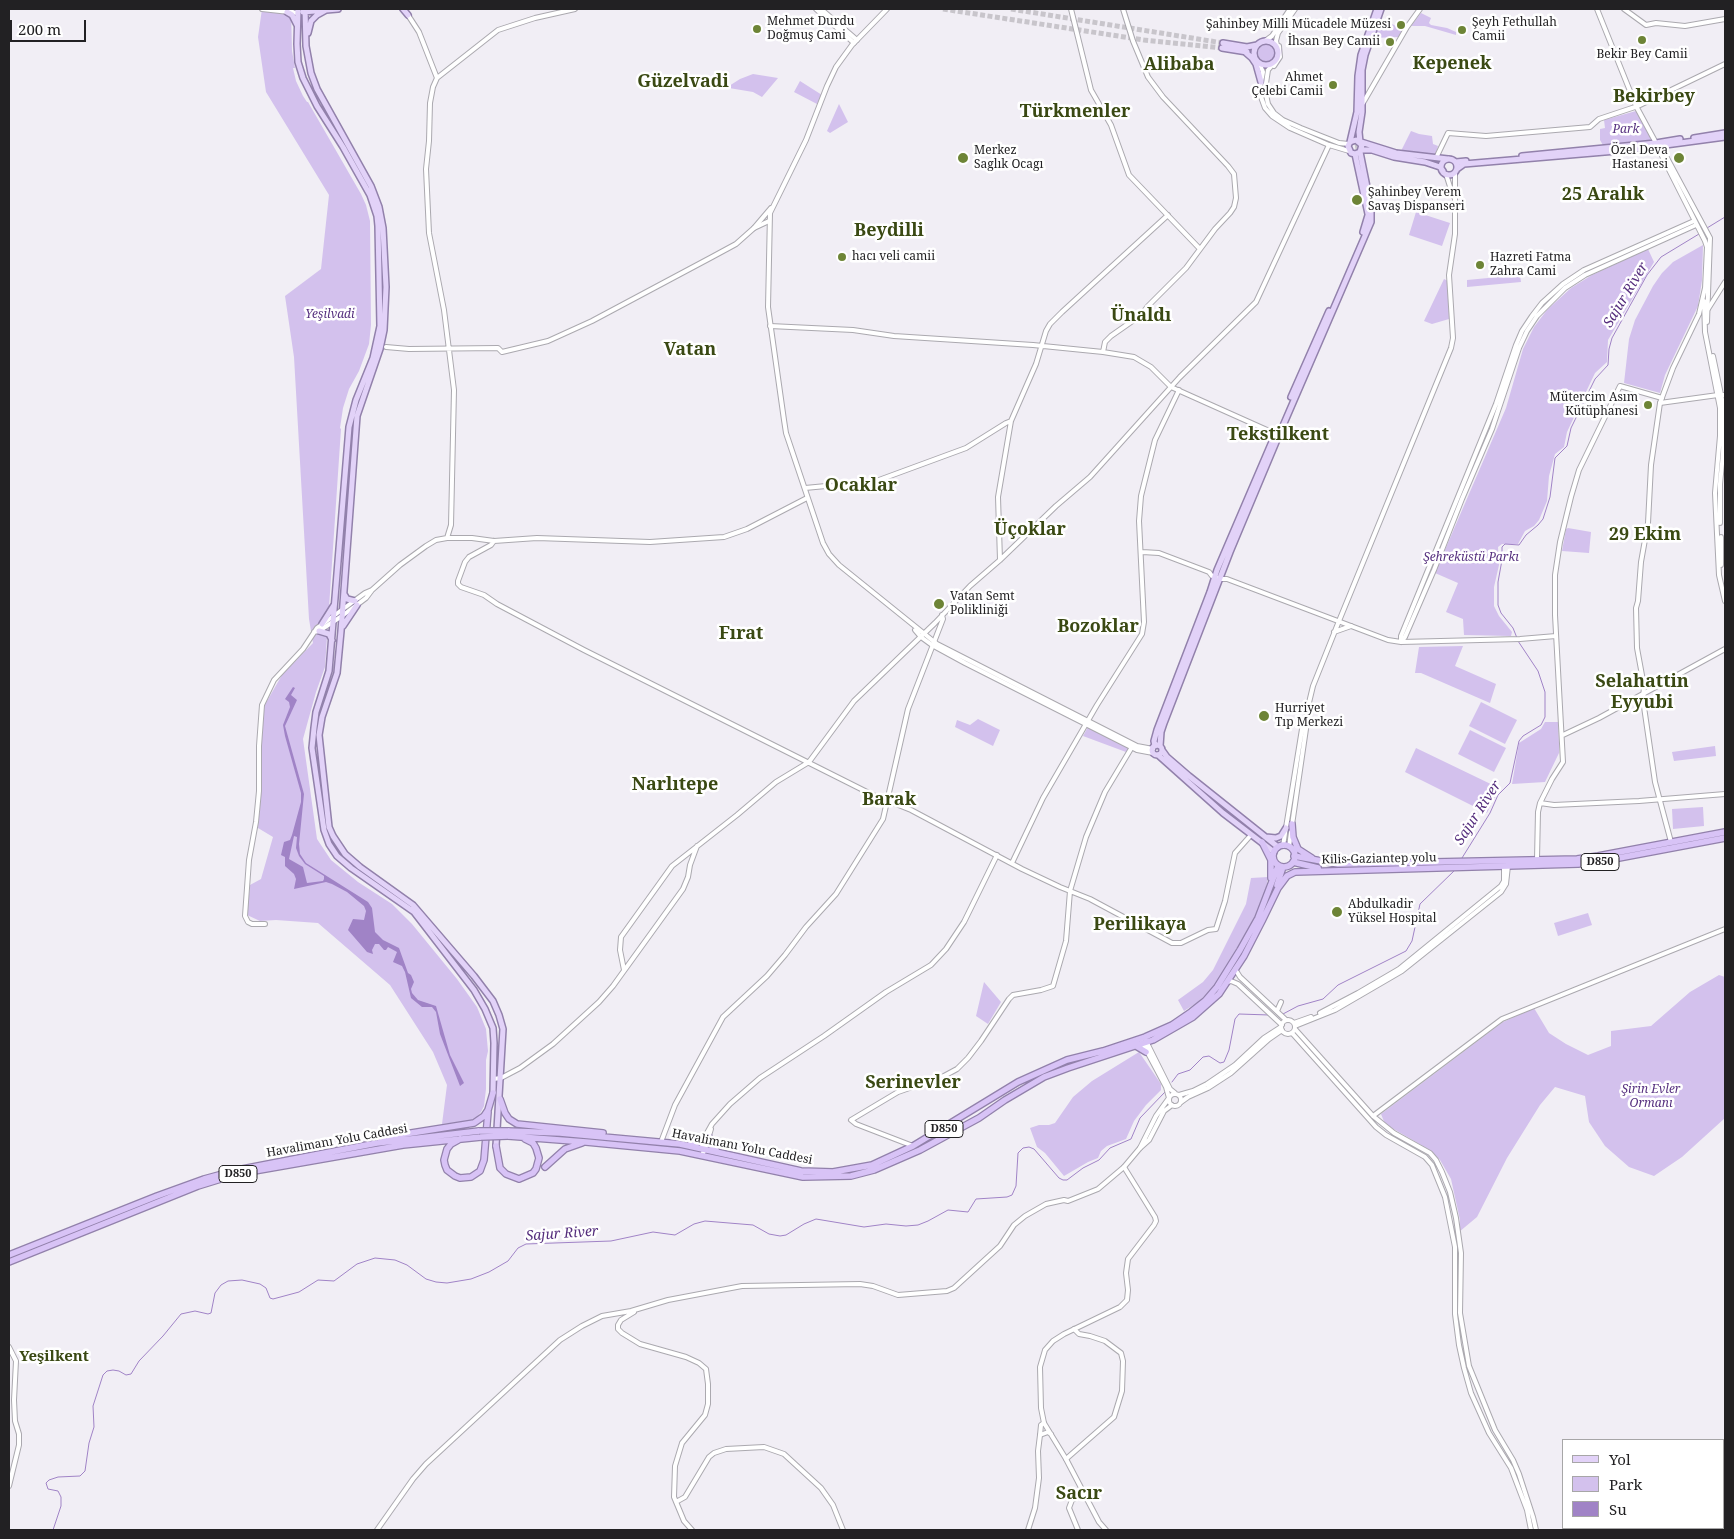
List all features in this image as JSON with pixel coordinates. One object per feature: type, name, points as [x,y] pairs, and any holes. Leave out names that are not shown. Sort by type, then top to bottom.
[{"type":"highway","points":[[1292,824],[1293,837],[1298,849],[1321,862]]},
{"type":"highway","name":"Kilis-Gaziantep yolu","points":[[1472,864],[1591,857],[1725,832]]},
{"type":"highway","name":"Kilis-Gaziantep yolu","points":[[1294,859],[1338,864],[1472,864],[1506,866],[1603,861],[1725,838]]},
{"type":"highway","points":[[1264,840],[1271,860],[1270,889]]},
{"type":"highway","points":[[1281,848],[1294,852],[1294,859],[1288,866],[1281,866],[1274,861],[1281,848]]},
{"type":"highway","points":[[1294,859],[1324,870]]},
{"type":"highway","name":"Kilis-Gaziantep yolu","points":[[1273,896],[1287,876],[1300,871],[1451,864]]},
{"type":"highway","name":"Havalimanı Yolu Caddesi","points":[[9,1255],[204,1179],[317,1153],[386,1141],[480,1134],[560,1133],[686,1146],[702,1152],[803,1177],[851,1176],[882,1167],[920,1150],[979,1118],[1044,1077],[1136,1046],[1172,1025],[1205,1001],[1240,950],[1258,918],[1281,866]]},
{"type":"highway","name":"D850","points":[[1273,896],[1281,866]]},
{"type":"highway","name":"Havalimanı Yolu Caddesi","points":[[508,1134],[518,1137],[680,1151],[720,1152],[801,1171],[833,1172],[872,1165],[913,1146],[1018,1082],[1067,1060],[1145,1040],[1193,1017],[1219,994],[1227,982],[1262,922],[1273,896]]},
{"type":"highway","points":[[1136,1046],[1148,1051],[1149,1045],[1145,1040]]},
{"type":"highway","points":[[463,1137],[451,1144],[447,1149],[444,1160],[450,1173],[460,1178],[466,1178],[476,1175],[480,1171],[484,1160],[488,1110],[493,1092]]},
{"type":"highway","points":[[500,1098],[509,1119],[517,1124],[585,1130],[633,1137],[644,1141]]},
{"type":"highway","points":[[317,1153],[340,1146],[372,1140],[474,1124],[488,1110]]},
{"type":"highway","name":"Havalimanı Yolu Caddesi","points":[[9,1262],[159,1200],[218,1179],[304,1161],[480,1134]]},
{"type":"highway","points":[[496,1146],[500,1168],[506,1174],[519,1178],[528,1176],[536,1169],[538,1153],[527,1139],[518,1137]]},
{"type":"highway","points":[[686,1146],[707,1138],[711,1146],[720,1152]]},
{"type":"highway","points":[[545,1167],[565,1149],[586,1142]]},
{"type":"main road","points":[[338,9],[298,11],[298,62],[316,106],[344,147],[370,196],[377,216],[380,326],[373,358],[354,407],[349,427],[330,671],[316,712],[312,748],[324,830],[329,844],[337,856],[351,868],[414,912],[474,990],[485,1009],[493,1028],[493,1092]]},
{"type":"main road","points":[[1362,65],[1379,9]]},
{"type":"main road","points":[[1370,218],[1359,154],[1360,104],[1358,76],[1361,55],[1379,9]]},
{"type":"main road","points":[[290,10],[297,27]]},
{"type":"main road","points":[[305,10],[306,46],[316,89],[371,186],[379,207],[383,228],[386,287],[384,330],[380,348],[357,416],[342,631],[337,673],[322,717],[319,735],[329,827],[345,854],[413,905],[493,1001],[503,1029],[496,1146]]},
{"type":"main road","points":[[306,46],[311,21],[326,10]]},
{"type":"main road","points":[[1255,56],[1223,46],[1250,47],[1265,41],[1272,42],[1278,48],[1278,56],[1274,63],[1267,65],[1259,63],[1255,56],[1255,48],[1258,45]]},
{"type":"main road","points":[[1244,51],[1256,64],[1261,82]]},
{"type":"main road","points":[[1360,104],[1349,143],[1349,151],[1359,154],[1372,150],[1394,157],[1425,162],[1440,167],[1444,172],[1451,175],[1460,165],[1473,163],[1658,146],[1725,137]]},
{"type":"main road","points":[[1349,143],[1354,140],[1396,153],[1448,159],[1456,162],[1658,146],[1725,133]]},
{"type":"main road","points":[[1281,848],[1251,835],[1212,803],[1157,750],[1154,742],[1156,730],[1210,592],[1214,577],[1371,222],[1359,154]]},
{"type":"main road","points":[[1444,172],[1442,164],[1448,159]]},
{"type":"main road","points":[[1456,162],[1456,171]]},
{"type":"main road","points":[[1157,750],[1165,719],[1277,434]]},
{"type":"main road","points":[[342,631],[356,603],[350,601],[344,594]]},
{"type":"main road","points":[[322,624],[335,602]]},
{"type":"main road","points":[[317,632],[329,634],[332,645]]},
{"type":"main road","points":[[1157,750],[1264,840]]},
{"type":"main road","points":[[1264,840],[1280,836],[1286,828]]},
{"type":"street","points":[[262,9],[298,11]]},
{"type":"street","points":[[447,538],[451,525],[454,390],[444,310],[428,232],[426,169],[430,103],[433,87],[437,78],[498,30],[535,18],[575,9]]},
{"type":"street","points":[[816,9],[855,42]]},
{"type":"street","points":[[821,9],[855,42]]},
{"type":"street","points":[[887,9],[842,58],[826,86],[806,140],[773,206],[769,221],[768,279],[770,326],[786,431],[823,543],[829,554],[839,565],[933,644],[1132,748],[1146,752],[1157,750]]},
{"type":"street","points":[[1071,9],[1091,90],[1111,125],[1128,174],[1200,249]]},
{"type":"street","points":[[1103,352],[1105,342],[1141,315],[1186,268],[1234,207],[1236,189],[1234,174],[1222,158],[1163,97],[1148,77],[1133,41],[1123,9]]},
{"type":"street","points":[[1265,41],[1272,36],[1290,9]]},
{"type":"street","points":[[1278,48],[1276,41],[1278,33],[1295,9]]},
{"type":"street","points":[[1360,104],[1406,27],[1420,9]]},
{"type":"street","points":[[1597,9],[1636,106],[1710,238],[1706,327],[1725,407],[1720,496],[1721,572],[1725,594]]},
{"type":"street","points":[[1624,9],[1646,25],[1656,23],[1685,26],[1725,20]]},
{"type":"street","points":[[406,10],[419,32],[437,78]]},
{"type":"street","points":[[1268,70],[1280,59],[1278,33]]},
{"type":"street","points":[[1259,63],[1263,72],[1261,97],[1265,108],[1272,116],[1282,124],[1329,145],[1349,151]]},
{"type":"street","points":[[1274,63],[1268,70],[1265,86],[1268,104],[1277,116],[1291,124],[1329,139],[1343,144],[1349,143]]},
{"type":"street","points":[[1436,158],[1448,133],[1486,136],[1590,127],[1599,119],[1636,106],[1725,64]]},
{"type":"street","points":[[624,970],[620,950],[621,937],[672,866],[776,782],[809,762],[854,700],[923,635],[970,586],[1090,477],[1172,387],[1256,302],[1329,145]]},
{"type":"street","points":[[1658,146],[1707,247],[1704,320],[1722,394],[1715,493],[1719,575],[1725,602]]},
{"type":"street","points":[[1281,848],[1302,729],[1314,686],[1334,632],[1451,348],[1453,338],[1449,275],[1455,234],[1456,171]]},
{"type":"street","points":[[1444,172],[1450,183],[1455,206]]},
{"type":"street","points":[[386,347],[498,348],[502,352],[548,341],[592,321],[736,244],[754,228],[773,206]]},
{"type":"street","points":[[1000,560],[998,496],[1011,422],[1036,364],[1046,331],[1050,324],[1168,214]]},
{"type":"street","points":[[754,228],[769,221]]},
{"type":"street","points":[[1401,642],[1401,636],[1496,404],[1516,345],[1522,331],[1532,316],[1542,303],[1563,284],[1584,270],[1697,225]]},
{"type":"street","points":[[1708,309],[1725,282]]},
{"type":"street","points":[[1670,842],[1664,811],[1659,800],[1643,700],[1644,693],[1637,648],[1636,608],[1640,562],[1648,523],[1650,465],[1661,400],[1673,368],[1699,314],[1705,288]]},
{"type":"street","points":[[1699,314],[1704,320]]},
{"type":"street","points":[[770,326],[860,330],[894,336],[1041,346],[1134,357],[1151,366],[1172,387],[1277,434]]},
{"type":"street","points":[[1537,859],[1538,812],[1540,803],[1563,762],[1556,636],[1556,565],[1579,470],[1620,386],[1661,400],[1722,394]]},
{"type":"street","points":[[1012,863],[1040,805],[1086,723],[1142,634],[1144,622],[1139,521],[1144,480],[1155,440],[1179,390]]},
{"type":"street","points":[[805,488],[826,486],[860,487],[966,448],[1006,423],[1011,422]]},
{"type":"street","points":[[265,924],[252,924],[248,922],[246,916],[249,860],[259,791],[259,746],[262,705],[274,680],[317,632],[356,603],[366,598],[372,590],[400,565],[436,540],[447,538],[472,538],[494,541],[537,538],[650,542],[724,537],[747,529],[807,498]]},
{"type":"street","points":[[494,541],[491,545],[469,557],[465,562],[458,581],[461,587],[484,595],[497,604],[584,650],[888,801],[911,810],[1012,863],[1090,899],[1172,943],[1181,943],[1208,930],[1216,930],[1235,853],[1251,835]]},
{"type":"street","points":[[1142,552],[1159,553],[1209,572],[1220,580],[1227,579],[1381,637],[1401,642],[1520,639],[1556,636]]},
{"type":"street","points":[[1209,572],[1217,570],[1223,573],[1227,579]]},
{"type":"street","points":[[661,1142],[675,1105],[722,1017],[767,976],[806,927],[836,894],[883,819],[908,709],[943,619],[942,615]]},
{"type":"street","points":[[317,632],[317,628],[322,624],[334,620]]},
{"type":"street","points":[[1334,632],[1351,626]]},
{"type":"street","points":[[1563,736],[1725,649]]},
{"type":"street","points":[[1281,848],[1292,824],[1307,712]]},
{"type":"street","points":[[1086,723],[1137,746],[1157,750]]},
{"type":"street","points":[[913,1146],[856,1124],[851,1120],[898,1092],[944,1076],[957,1069],[982,1041],[1013,995],[1052,986],[1066,941],[1070,891],[1094,816],[1121,763],[1132,748]]},
{"type":"street","points":[[1540,803],[1554,805],[1659,800],[1725,794]]},
{"type":"street","points":[[493,1079],[501,1078],[520,1068],[552,1044],[599,1002],[613,986],[683,888],[698,846]]},
{"type":"street","points":[[702,1152],[712,1124],[730,1104],[760,1078],[886,992],[931,965],[946,949],[964,922],[996,855]]},
{"type":"street","points":[[1292,1033],[1295,1026],[1328,1010],[1399,969],[1501,886],[1504,881],[1506,866]]},
{"type":"street","points":[[1373,1116],[1502,1019],[1725,930]]},
{"type":"street","points":[[1235,968],[1240,977],[1282,1017],[1295,1026],[1373,1116],[1394,1134],[1430,1153],[1436,1160],[1446,1180],[1456,1218],[1461,1253],[1460,1313],[1469,1366],[1495,1430],[1519,1474],[1536,1530]]},
{"type":"street","points":[[1227,982],[1230,981],[1238,984],[1269,1012],[1288,1034],[1292,1033],[1376,1127],[1424,1157],[1432,1165],[1445,1197],[1454,1239],[1455,1314],[1464,1368],[1472,1393],[1489,1433],[1511,1468],[1527,1510],[1531,1530]]},
{"type":"street","points":[[1277,1011],[1281,1002]]},
{"type":"street","points":[[377,1530],[413,1478],[426,1464],[560,1340],[582,1326],[602,1316],[638,1309],[668,1300],[742,1286],[860,1284],[873,1286],[898,1295],[947,1291],[954,1288],[1000,1246],[1014,1225],[1025,1216],[1046,1204],[1064,1200],[1068,1201],[1098,1189],[1124,1167],[1149,1140],[1164,1111],[1172,1105],[1176,1106],[1188,1097],[1208,1088],[1231,1072],[1282,1027],[1286,1020]]},
{"type":"street","points":[[1140,1148],[1156,1116],[1171,1095],[1193,1091],[1208,1084],[1235,1065],[1264,1038],[1282,1027]]},
{"type":"street","points":[[1145,1040],[1172,1105]]},
{"type":"street","points":[[1148,1051],[1170,1089],[1181,1098],[1181,1102]]},
{"type":"street","points":[[1106,1530],[1099,1522],[1066,1459],[1044,1423],[1040,1393],[1041,1360],[1045,1350],[1053,1341],[1124,1304],[1128,1295],[1126,1273],[1128,1259],[1156,1220],[1124,1167]]},
{"type":"street","points":[[638,1309],[621,1320],[618,1329],[622,1333],[640,1344],[686,1357],[699,1363],[706,1369],[708,1404],[705,1415],[682,1443],[675,1466],[674,1498],[684,1521],[692,1530]]},
{"type":"street","points":[[1066,1459],[1114,1417],[1122,1391],[1121,1353],[1105,1342],[1079,1334],[1074,1329]]},
{"type":"street","points":[[9,1347],[16,1361],[14,1400],[15,1420],[19,1434],[19,1445],[9,1486]]},
{"type":"street","points":[[1028,1530],[1035,1508],[1040,1477],[1038,1450],[1041,1425],[1044,1423]]},
{"type":"street","points":[[1040,1435],[1048,1432],[1051,1434]]},
{"type":"street","points":[[676,1502],[685,1496],[709,1456],[726,1449],[764,1447],[784,1454],[820,1488],[833,1505],[843,1530]]},
{"type":"street","points":[[1078,1530],[1070,1508],[1072,1500],[1084,1494]]},
{"type":"green space","name":"Yeşilvadi","points":[[262,9],[291,9],[292,51],[295,68],[293,68],[296,81],[361,194],[370,221],[371,325],[369,344],[359,371],[349,389],[343,408],[340,428],[325,667],[303,739],[317,839],[331,860],[358,882],[392,904],[412,924],[457,979],[477,1007],[486,1029],[488,1051],[486,1060],[486,1089],[484,1106],[481,1112],[476,1118],[467,1122],[442,1124],[447,1085],[433,1052],[390,985],[318,923],[276,920],[260,921],[247,915],[250,885],[261,879],[273,837],[258,828],[263,708],[282,675],[313,643],[309,619],[294,357],[285,296],[321,269],[329,195],[266,92],[258,37]]},
{"type":"green space","points":[[1421,13],[1431,18],[1429,23],[1431,25],[1447,28],[1456,32],[1456,35],[1425,26],[1411,26]]},
{"type":"green space","points":[[1385,19],[1403,31],[1400,37],[1373,38],[1379,23]]},
{"type":"green space","points":[[1267,44],[1273,47],[1276,53],[1273,59],[1267,62],[1261,59],[1258,53],[1261,47]]},
{"type":"green space","points":[[753,74],[778,78],[762,97],[753,92],[729,88],[729,86],[740,79]]},
{"type":"green space","points":[[800,81],[822,95],[817,104],[794,92]]},
{"type":"green space","points":[[839,104],[848,122],[830,133],[827,131]]},
{"type":"green space","name":"Park","points":[[1636,111],[1651,138],[1648,143],[1604,147],[1600,140],[1600,129],[1605,128],[1604,120]]},
{"type":"green space","points":[[1411,131],[1432,136],[1433,144],[1438,146],[1435,157],[1400,153]]},
{"type":"green space","points":[[1416,212],[1450,223],[1442,246],[1409,235]]},
{"type":"green space","points":[[1703,245],[1702,280],[1698,306],[1665,375],[1660,393],[1624,383],[1629,339],[1635,320],[1653,286],[1673,262]]},
{"type":"green space","name":"Şehreküstü Parkı","points":[[1648,249],[1654,262],[1608,340],[1607,362],[1595,373],[1567,432],[1564,447],[1555,454],[1549,476],[1547,501],[1539,520],[1534,526],[1525,531],[1518,544],[1502,544],[1498,547],[1499,565],[1494,587],[1494,606],[1499,616],[1512,632],[1511,636],[1464,635],[1463,619],[1446,612],[1458,583],[1435,573],[1506,408],[1523,349],[1534,327],[1547,310],[1571,288],[1592,275]]},
{"type":"green space","points":[[1520,275],[1521,282],[1467,287],[1467,280]]},
{"type":"green space","points":[[1444,279],[1448,281],[1449,319],[1432,324],[1424,321]]},
{"type":"green space","points":[[1566,529],[1591,532],[1589,553],[1562,551]]},
{"type":"green space","points":[[1463,646],[1455,666],[1496,684],[1490,703],[1421,673],[1415,673],[1419,647]]},
{"type":"green space","points":[[1481,702],[1517,720],[1505,744],[1469,726]]},
{"type":"green space","points":[[978,719],[1000,730],[993,746],[955,727],[957,720],[970,725]]},
{"type":"green space","points":[[1545,722],[1558,722],[1559,753],[1545,782],[1512,784],[1519,743],[1541,729]]},
{"type":"green space","points":[[1088,727],[1130,747],[1126,752],[1083,736]]},
{"type":"green space","points":[[1470,730],[1506,748],[1494,772],[1458,754]]},
{"type":"green space","points":[[1715,746],[1716,756],[1674,761],[1672,752]]},
{"type":"green space","points":[[1416,748],[1499,788],[1487,813],[1405,772]]},
{"type":"green space","points":[[1703,807],[1704,826],[1673,829],[1672,809]]},
{"type":"green space","points":[[1268,877],[1259,909],[1225,969],[1211,990],[1184,1011],[1178,1000],[1203,982],[1213,970],[1246,904],[1251,878]]},
{"type":"green space","points":[[1588,913],[1592,925],[1558,936],[1554,923]]},
{"type":"green space","name":"Şirin Evler Ormanı","points":[[1719,975],[1725,977],[1725,1118],[1682,1157],[1654,1176],[1629,1167],[1605,1146],[1589,1122],[1585,1096],[1555,1087],[1540,1105],[1507,1158],[1477,1217],[1459,1232],[1460,1220],[1451,1179],[1440,1160],[1428,1149],[1385,1124],[1381,1114],[1503,1022],[1534,1008],[1549,1033],[1588,1055],[1611,1046],[1611,1031],[1651,1026],[1690,992]]},
{"type":"green space","points":[[984,982],[1001,1002],[988,1024],[976,1016]]},
{"type":"green space","points":[[1139,1052],[1161,1084],[1161,1090],[1134,1121],[1126,1139],[1107,1146],[1101,1151],[1098,1158],[1064,1176],[1045,1153],[1037,1147],[1030,1128],[1055,1123],[1073,1097],[1092,1081]]},
{"type":"water","points":[[293,687],[295,688],[291,695],[297,700],[285,726],[304,794],[299,844],[300,854],[306,863],[368,902],[372,908],[375,932],[383,940],[399,948],[408,973],[414,982],[411,989],[412,993],[418,1000],[436,1006],[450,1055],[464,1083],[460,1086],[440,1034],[436,1012],[432,1007],[422,1007],[411,998],[402,966],[393,962],[397,952],[388,947],[384,950],[379,944],[375,944],[372,950],[373,954],[367,952],[348,930],[353,919],[364,920],[366,911],[364,906],[347,892],[326,882],[294,889],[296,879],[294,874],[285,866],[285,857],[281,855],[284,842],[290,840],[292,835],[301,802],[301,793],[283,725],[290,707],[289,702],[285,699]],"holes":[[[294,836],[297,837],[296,848],[299,856],[305,864],[324,876],[323,881],[307,883],[303,867],[289,859]]]},
{"type":"waterway","name":"Sajur River","points":[[1707,228],[1725,217]]},
{"type":"waterway","name":"Sajur River","points":[[1517,638],[1513,628],[1501,613],[1498,605],[1498,582],[1502,547],[1505,544],[1519,545],[1526,535],[1543,519],[1550,497],[1555,458],[1567,446],[1571,428],[1595,379],[1608,365],[1612,338],[1647,275],[1661,257],[1699,234]]},
{"type":"waterway","name":"Sajur River","points":[[1462,858],[1490,813],[1498,795],[1510,783],[1519,741],[1523,736],[1541,725],[1545,717],[1545,692],[1538,671],[1518,641]]},
{"type":"waterway","name":"Sajur River","points":[[1283,1014],[1298,1006],[1323,999],[1338,985],[1406,951],[1412,941],[1420,904],[1455,870]]},
{"type":"waterway","name":"Sajur River","points":[[1172,1082],[1178,1074],[1190,1070],[1203,1057],[1209,1056],[1220,1063],[1224,1062],[1229,1050],[1235,1019],[1239,1014],[1269,1015]]},
{"type":"waterway","name":"Sajur River","points":[[53,1530],[61,1506],[61,1497],[58,1491],[48,1489],[46,1483],[58,1477],[80,1476],[85,1471],[89,1443],[94,1427],[93,1406],[103,1375],[107,1371],[113,1370],[126,1375],[131,1374],[139,1361],[181,1314],[195,1311],[211,1313],[215,1293],[221,1285],[228,1281],[242,1280],[260,1284],[266,1288],[270,1298],[273,1299],[299,1292],[318,1280],[334,1281],[357,1264],[375,1258],[395,1260],[407,1265],[426,1279],[447,1283],[471,1279],[489,1272],[508,1261],[518,1248],[526,1244],[611,1241],[653,1232],[675,1235],[694,1224],[705,1221],[753,1225],[769,1234],[780,1236],[786,1235],[816,1219],[864,1227],[886,1224],[918,1225],[948,1210],[968,1212],[976,1199],[1012,1195],[1016,1186],[1018,1153],[1023,1148],[1029,1147],[1034,1149],[1059,1178],[1067,1180],[1083,1168],[1099,1160],[1110,1148],[1131,1139],[1140,1118],[1165,1092]]},
{"type":"tunnel","points":[[943,9],[1144,40],[1222,48]]},
{"type":"tunnel","points":[[1011,9],[1223,43]]},
{"type":"tunnel","points":[[1357,129],[1359,155]]},
{"type":"place","name":"Şahinbey Milli Mücadele Müzesi","points":[[1401,25]]},
{"type":"place","name":"Mehmet Durdu Doğmuş Cami","points":[[757,29]]},
{"type":"place","name":"Şeyh Fethullah Camii","points":[[1462,30]]},
{"type":"place","name":"Bekir Bey Camii","points":[[1642,40]]},
{"type":"place","name":"İhsan Bey Camii","points":[[1390,42]]},
{"type":"place","name":"Ahmet Çelebi Camii","points":[[1333,85]]},
{"type":"place","name":"Merkez Saglık Ocagı","points":[[963,158]]},
{"type":"place","name":"Özel Deva Hastanesi","points":[[1679,158]]},
{"type":"place","name":"Şahinbey Verem Savaş Dispanseri","points":[[1357,200]]},
{"type":"place","name":"hacı veli camii","points":[[842,257]]},
{"type":"place","name":"Hazreti Fatma Zahra Cami","points":[[1480,265]]},
{"type":"place","name":"Mütercim Asım Kütüphanesi","points":[[1648,405]]},
{"type":"place","name":"Vatan Semt Polikliniği","points":[[939,604]]},
{"type":"place","name":"Hurriyet Tıp Merkezi","points":[[1264,716]]},
{"type":"place","name":"Abdulkadir Yüksel Hospital","points":[[1337,912]]},
{"type":"district","name":"Kepenek","points":[[1452,64]]},
{"type":"district","name":"Alibaba","points":[[1179,65]]},
{"type":"district","name":"Güzelvadi","points":[[683,82]]},
{"type":"district","name":"Bekirbey","points":[[1654,97]]},
{"type":"district","name":"Türkmenler","points":[[1075,112]]},
{"type":"district","name":"25 Aralık","points":[[1603,195]]},
{"type":"district","name":"Beydilli","points":[[889,231]]},
{"type":"district","name":"Ünaldı","points":[[1141,316]]},
{"type":"district","name":"Vatan","points":[[690,350]]},
{"type":"district","name":"Tekstilkent","points":[[1278,435]]},
{"type":"district","name":"Ocaklar","points":[[861,486]]},
{"type":"district","name":"Üçoklar","points":[[1030,530]]},
{"type":"district","name":"29 Ekim","points":[[1645,535]]},
{"type":"district","name":"Bozoklar","points":[[1098,627]]},
{"type":"district","name":"Fırat","points":[[741,634]]},
{"type":"district","name":"Selahattin Eyyubi","points":[[1642,692]]},
{"type":"district","name":"Narlıtepe","points":[[675,785]]},
{"type":"district","name":"Barak","points":[[889,800]]},
{"type":"district","name":"Perilikaya","points":[[1140,925]]},
{"type":"district","name":"Serinevler","points":[[913,1083]]},
{"type":"district","name":"Yeşilkent","points":[[54,1357]]},
{"type":"district","name":"Sacır","points":[[1079,1494]]}]
